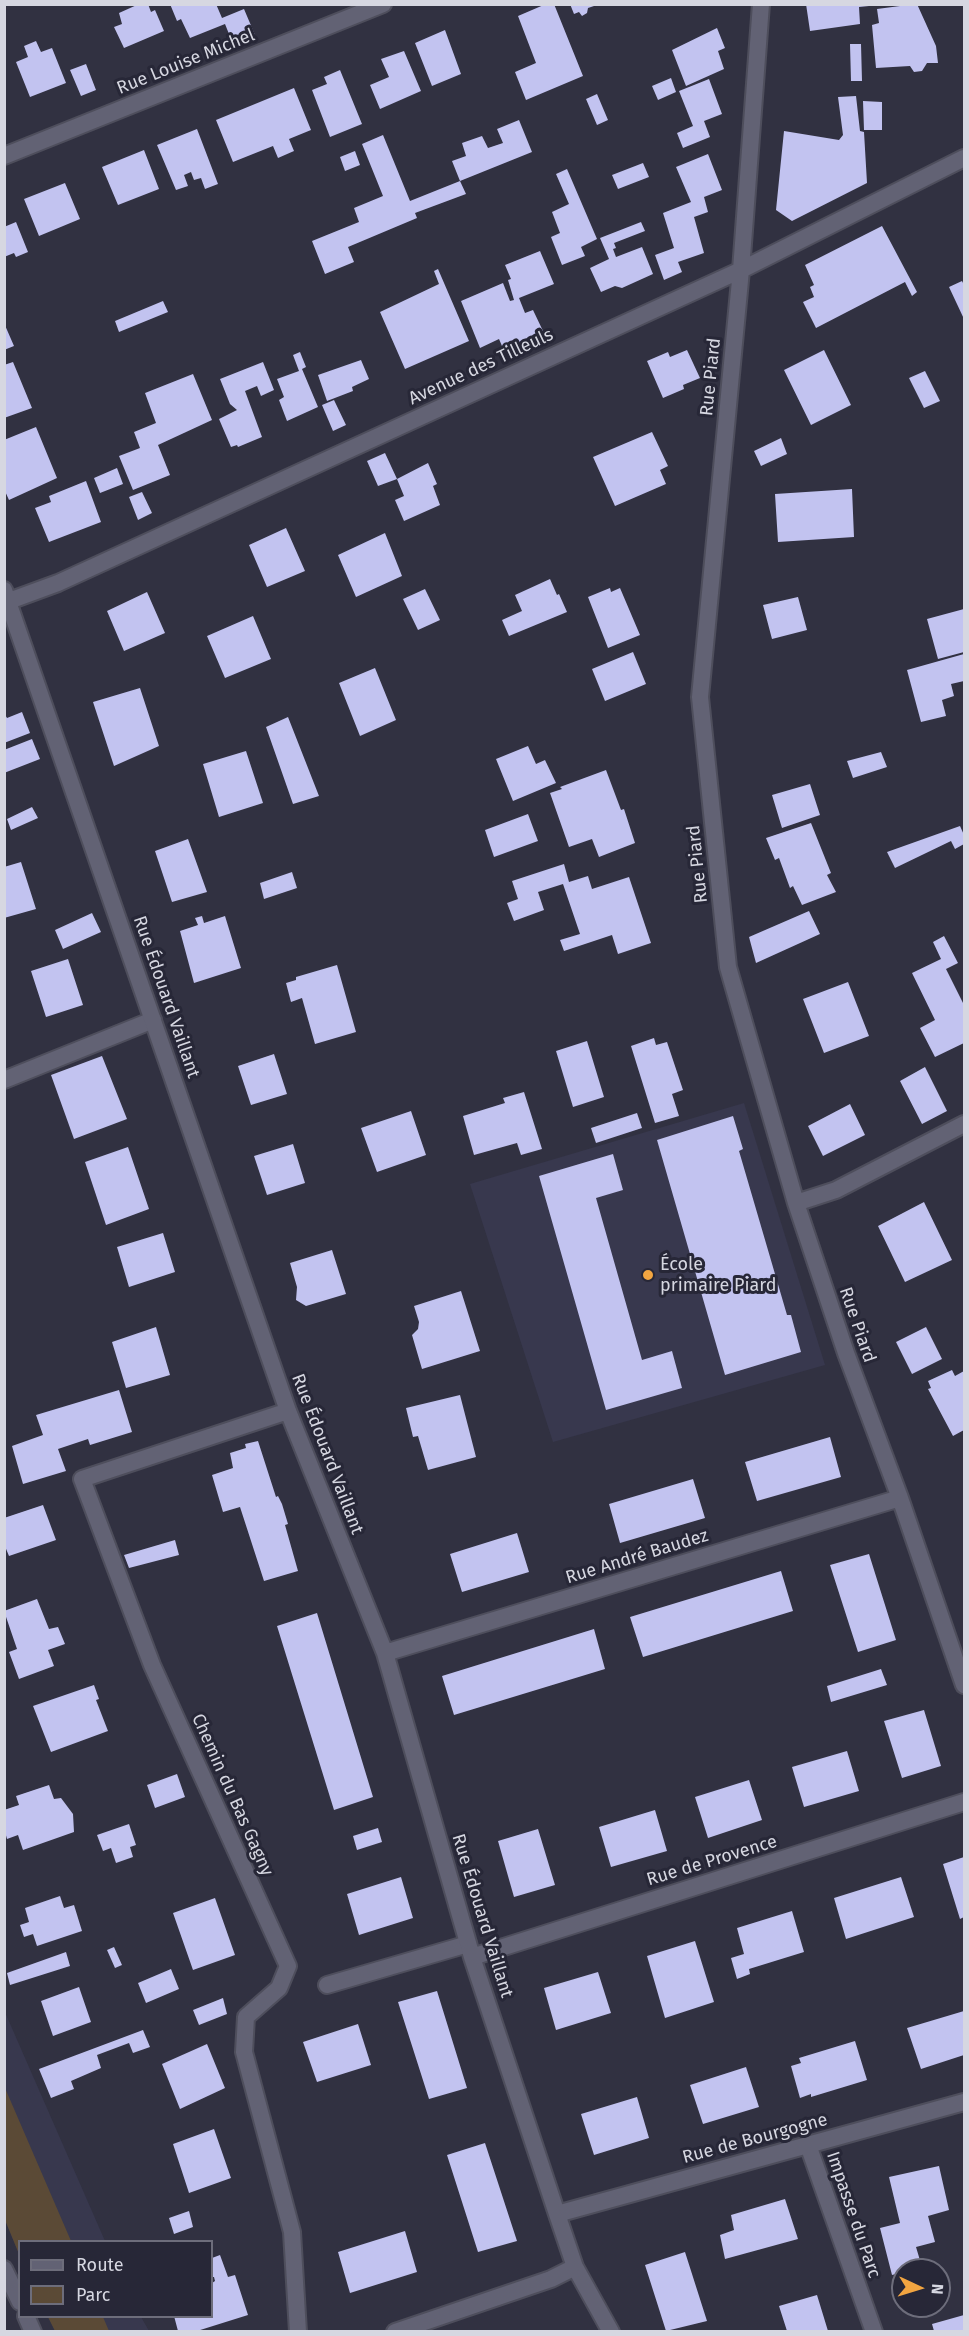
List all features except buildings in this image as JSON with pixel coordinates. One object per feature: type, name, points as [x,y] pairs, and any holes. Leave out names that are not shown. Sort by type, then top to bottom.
[{"type":"street","name":"Rue Louise Michel","points":[[4,156],[382,4]]},
{"type":"street","name":"Rue Piard","points":[[761,4],[741,270],[700,697],[728,967],[796,1203],[846,1353],[900,1498],[964,1685]]},
{"type":"street","name":"Avenue des Tilleuls","points":[[7,596],[58,583],[741,270],[964,158]]},
{"type":"street","name":"Rue Édouard Vaillant","points":[[7,596],[288,1411],[385,1653],[470,1951],[557,2214],[576,2267],[611,2331]]},
{"type":"street","points":[[4,1080],[153,1020]]},
{"type":"street","points":[[796,1203],[836,1190],[964,1125]]},
{"type":"street","name":"Chemin du Bas Gagny","points":[[288,1411],[82,1479],[152,1665],[288,1966],[279,1988],[246,2016],[244,2052],[292,2232],[298,2331]]},
{"type":"street","name":"Rue André Baudez","points":[[385,1653],[900,1498]]},
{"type":"street","name":"Rue de Provence","points":[[327,1985],[470,1951],[964,1802]]},
{"type":"street","name":"Rue de Bourgogne","points":[[557,2214],[964,2102]]},
{"type":"street","name":"Impasse du Parc","points":[[808,2145],[874,2331]]},
{"type":"street","points":[[395,2331],[552,2279],[576,2267]]},
{"type":"street","points":[[4,2269],[18,2298]]},
{"type":"shaded area","name":"École primaire Piard","points":[[744,1103],[825,1365],[553,1442],[470,1184]]},
{"type":"shaded area","points":[[4,2010],[105,2240],[18,2240],[18,2252],[5,2220]]},
{"type":"shaded area","points":[[48,2318],[142,2318],[149,2331],[55,2331]]},
{"type":"green space","points":[[4,2088],[71,2240],[18,2240],[18,2252],[5,2220]]},
{"type":"green space","points":[[48,2318],[103,2318],[109,2331],[55,2331]]},
{"type":"place","name":"École primaire Piard","points":[[648,1275]]}]
